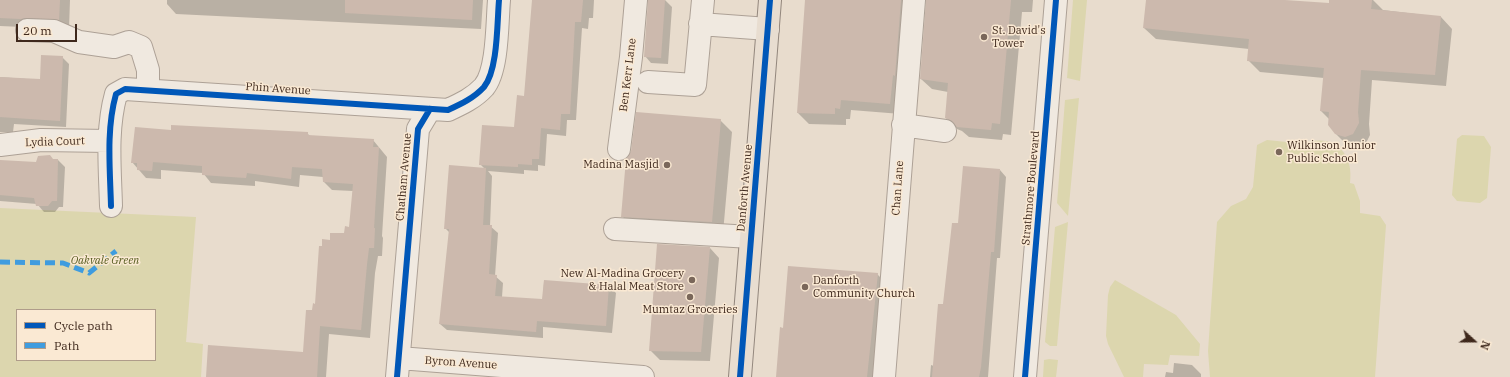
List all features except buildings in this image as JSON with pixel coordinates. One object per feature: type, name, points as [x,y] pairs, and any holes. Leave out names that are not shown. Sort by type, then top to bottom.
[{"type":"main road","name":"Danforth Avenue","points":[[740,377],[770,0]]},
{"type":"street","points":[[430,109],[448,110],[464,103],[484,87],[492,72],[499,0]]},
{"type":"street","name":"Ben Kerr Lane","points":[[619,149],[631,57],[636,0]]},
{"type":"street","points":[[648,82],[696,85],[702,0]]},
{"type":"street","name":"Chan Lane","points":[[884,377],[914,0]]},
{"type":"street","name":"Strathmore Boulevard","points":[[1025,377],[1056,0]]},
{"type":"street","points":[[700,24],[768,29]]},
{"type":"street","points":[[27,30],[54,32],[79,42],[114,46],[129,42],[141,47],[148,70],[148,90]]},
{"type":"street","name":"Phin Avenue","points":[[109,141],[116,94],[125,89],[430,109]]},
{"type":"street","name":"Chatham Avenue","points":[[398,368],[418,128],[430,109]]},
{"type":"street","points":[[903,125],[945,131]]},
{"type":"street","name":"Lydia Court","points":[[0,145],[41,140],[109,141]]},
{"type":"street","points":[[109,141],[111,206]]},
{"type":"street","points":[[615,229],[751,237]]},
{"type":"street","name":"Byron Avenue","points":[[398,368],[643,377]]},
{"type":"green space","points":[[1073,0],[1087,0],[1080,81],[1067,78]]},
{"type":"green space","points":[[1079,98],[1068,216],[1057,203],[1065,100]]},
{"type":"green space","points":[[1462,135],[1484,136],[1491,147],[1487,198],[1480,203],[1457,201],[1452,195],[1457,139]]},
{"type":"green space","points":[[1267,140],[1287,142],[1294,149],[1305,143],[1316,141],[1326,141],[1335,145],[1348,159],[1350,183],[1354,184],[1360,201],[1360,213],[1380,216],[1386,225],[1375,377],[1210,377],[1208,351],[1217,222],[1231,206],[1246,199],[1253,187],[1257,145]]},
{"type":"green space","name":"Oakvale Green","points":[[0,208],[196,217],[186,342],[203,344],[201,377],[0,377]]},
{"type":"green space","points":[[1068,222],[1057,346],[1050,346],[1045,342],[1055,227]]},
{"type":"green space","points":[[1115,280],[1176,315],[1200,344],[1199,356],[1170,355],[1168,365],[1144,364],[1143,377],[1124,377],[1108,344],[1106,336],[1108,295],[1110,287]]},
{"type":"green space","points":[[1044,360],[1058,360],[1056,377],[1043,377]]},
{"type":"marked path","points":[[0,262],[63,263],[89,273],[116,251]]},
{"type":"cycle path","points":[[111,206],[109,149],[111,121],[116,94],[125,89],[448,110],[472,98],[484,87],[489,79],[496,46],[499,0]]},
{"type":"cycle path","points":[[740,377],[770,0]]},
{"type":"cycle path","points":[[1025,377],[1056,0]]},
{"type":"cycle path","points":[[397,377],[418,129],[430,109]]},
{"type":"place","name":"St. David's Tower","points":[[984,37]]},
{"type":"place","name":"Wilkinson Junior Public School","points":[[1279,152]]},
{"type":"place","name":"Madina Masjid","points":[[667,165]]},
{"type":"place","name":"New Al-Madina Grocery & Halal Meat Store","points":[[692,280]]},
{"type":"place","name":"Danforth Community Church","points":[[805,287]]},
{"type":"place","name":"Mumtaz Groceries","points":[[690,297]]}]
